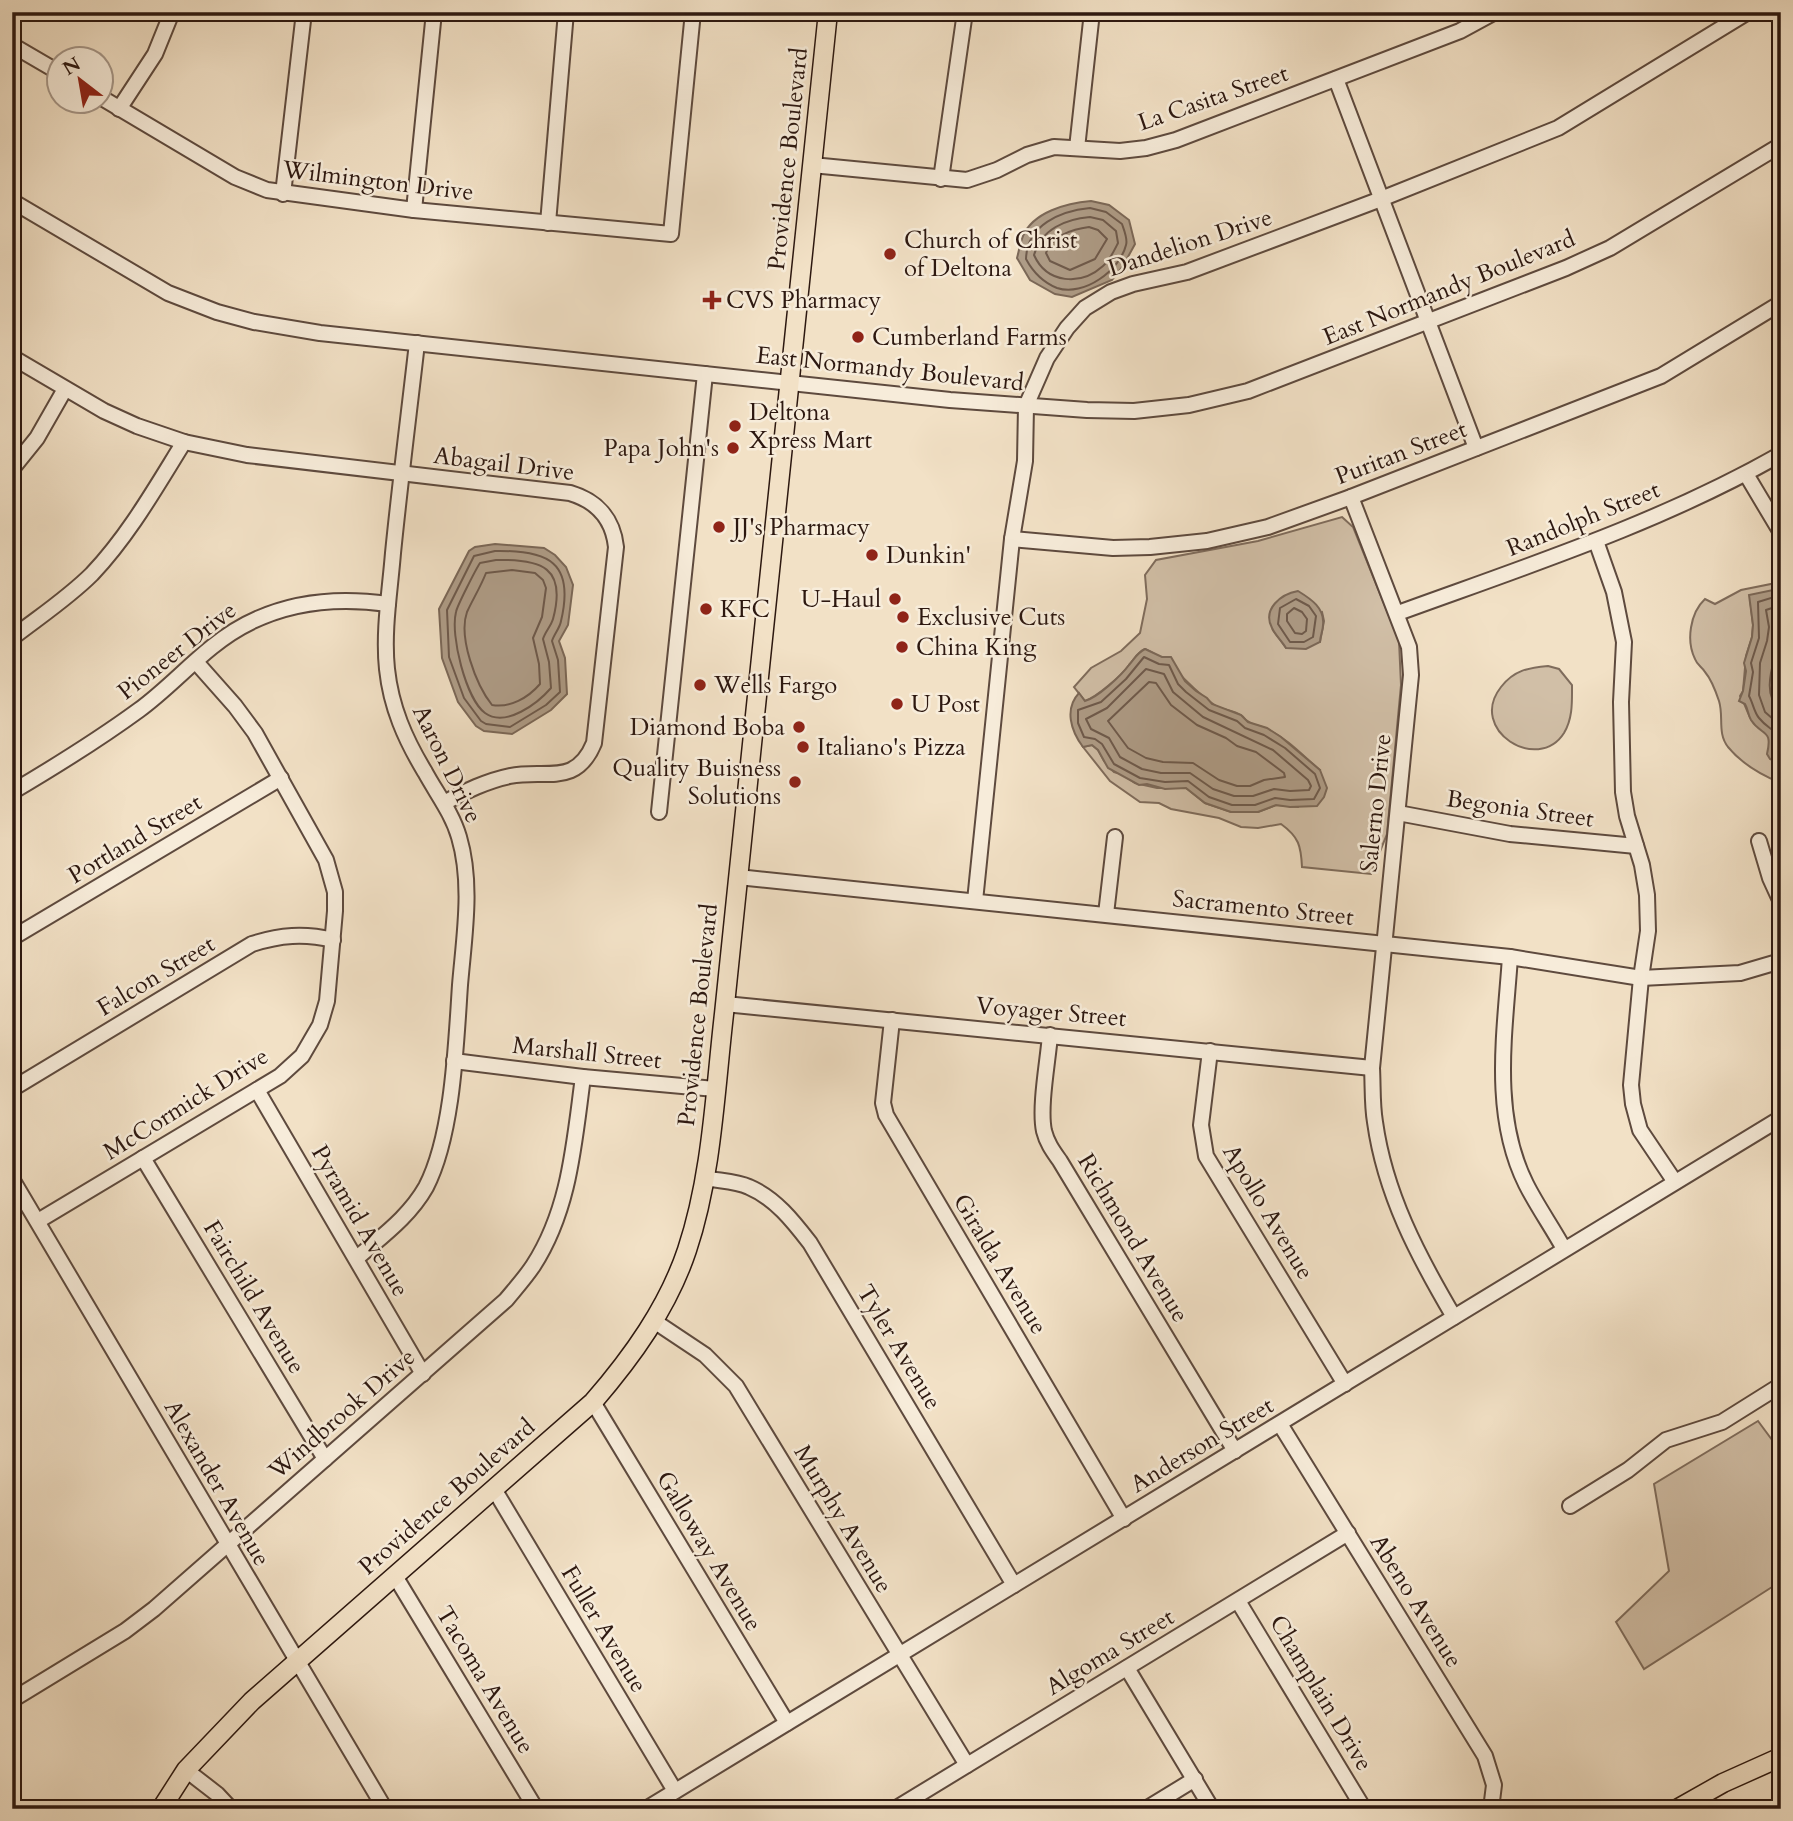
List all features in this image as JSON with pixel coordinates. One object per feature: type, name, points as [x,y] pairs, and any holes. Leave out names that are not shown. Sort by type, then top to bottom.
[{"type":"main road","name":"Providence Boulevard","points":[[161,1809],[186,1770],[213,1739],[296,1660],[593,1402],[654,1321],[687,1251],[705,1178],[725,1004],[828,12]]},
{"type":"main road","points":[[1677,1809],[1723,1783],[1781,1756]]},
{"type":"street","points":[[119,109],[155,54],[172,12]]},
{"type":"street","points":[[283,194],[304,12]]},
{"type":"street","points":[[414,210],[434,12]]},
{"type":"street","points":[[548,223],[566,12]]},
{"type":"street","name":"Wilmington Drive","points":[[116,107],[236,177],[283,194],[414,210],[671,234],[693,12]]},
{"type":"street","points":[[941,179],[965,12]]},
{"type":"street","points":[[1077,148],[1092,12]]},
{"type":"street","name":"La Casita Street","points":[[812,165],[967,180],[997,170],[1027,155],[1054,148],[1121,151],[1146,148],[1176,140],[1460,31],[1495,12]]},
{"type":"street","name":"Dandelion Drive","points":[[975,901],[1012,539],[1024,461],[1026,406],[1047,358],[1067,328],[1085,308],[1111,292],[1133,284],[1188,272],[1558,128],[1748,12]]},
{"type":"street","points":[[12,45],[46,66]]},
{"type":"street","points":[[1336,79],[1476,448]]},
{"type":"street","name":"East Normandy Boulevard","points":[[12,201],[168,293],[217,312],[254,322],[320,333],[705,374],[1026,406],[1134,411],[1189,405],[1248,391],[1566,268],[1610,248],[1781,145]]},
{"type":"street","name":"Puritan Street","points":[[1012,539],[1113,548],[1150,547],[1207,541],[1268,527],[1661,376],[1781,303]]},
{"type":"street","name":"Aaron Drive","points":[[356,1258],[403,1220],[425,1188],[442,1142],[454,1062],[466,912],[464,864],[459,837],[444,803],[405,736],[391,700],[386,665],[388,604],[417,343]]},
{"type":"street","name":"Abagail Drive","points":[[12,357],[126,421],[184,442],[247,455],[577,495],[604,512],[614,532],[616,547],[596,730],[589,755],[578,767],[567,773],[502,778],[482,783],[444,803]]},
{"type":"street","points":[[659,812],[705,374]]},
{"type":"street","points":[[12,469],[37,438],[65,389]]},
{"type":"street","points":[[12,638],[72,593],[93,572],[128,530],[184,442]]},
{"type":"street","name":"Randolph Street","points":[[1398,613],[1596,541],[1746,474],[1781,454]]},
{"type":"street","points":[[1746,474],[1780,531]]},
{"type":"street","name":"Salerno Drive","points":[[1351,497],[1398,613],[1409,647],[1411,676],[1372,1068],[1374,1120],[1393,1196],[1409,1236],[1454,1317]]},
{"type":"street","points":[[1596,541],[1614,592],[1623,642],[1623,792],[1647,895],[1648,931],[1631,1085],[1633,1104],[1640,1130],[1675,1182]]},
{"type":"street","name":"Pioneer Drive","points":[[12,792],[79,752],[120,723],[230,633],[261,616],[303,603],[343,599],[388,604]]},
{"type":"street","name":"McCormick Drive","points":[[38,1221],[281,1076],[302,1056],[314,1039],[327,1001],[335,892],[326,860],[281,778],[242,715],[196,662]]},
{"type":"street","name":"Portland Street","points":[[12,938],[281,778]]},
{"type":"street","name":"Begonia Street","points":[[1398,813],[1510,834],[1636,846]]},
{"type":"street","points":[[1106,914],[1115,837]]},
{"type":"street","points":[[1759,841],[1770,878],[1781,902]]},
{"type":"street","name":"Sacramento Street","points":[[738,877],[1510,957],[1641,978],[1740,973],[1781,961]]},
{"type":"street","name":"Falcon Street","points":[[12,1089],[252,944],[290,934],[333,940]]},
{"type":"street","points":[[1510,957],[1503,1068],[1504,1099],[1511,1142],[1526,1183],[1564,1249]]},
{"type":"street","name":"Voyager Street","points":[[725,1004],[1372,1068]]},
{"type":"street","name":"Giralda Avenue","points":[[892,1020],[883,1103],[886,1115],[1124,1519]]},
{"type":"street","name":"Richmond Avenue","points":[[1050,1035],[1043,1117],[1044,1132],[1050,1148],[1235,1451]]},
{"type":"street","name":"Apollo Avenue","points":[[1210,1051],[1200,1125],[1206,1156],[1345,1384]]},
{"type":"street","name":"Marshall Street","points":[[454,1062],[715,1089]]},
{"type":"street","name":"Windbrook Drive","points":[[12,1700],[125,1632],[154,1609],[506,1300],[534,1266],[566,1194],[572,1170],[583,1077]]},
{"type":"street","name":"Pyramid Avenue","points":[[257,1090],[423,1374]]},
{"type":"street","name":"Anderson Street","points":[[646,1809],[1781,1118]]},
{"type":"street","name":"Fairchild Avenue","points":[[144,1158],[325,1459]]},
{"type":"street","name":"Tyler Avenue","points":[[705,1178],[747,1186],[768,1198],[790,1216],[810,1243],[1014,1585]]},
{"type":"street","name":"Alexander Avenue","points":[[12,1180],[226,1545],[385,1809]]},
{"type":"street","name":"Murphy Avenue","points":[[654,1321],[705,1355],[736,1386],[967,1765]]},
{"type":"street","points":[[1570,1507],[1628,1470],[1666,1440],[1722,1422],[1781,1385]]},
{"type":"street","name":"Galloway Avenue","points":[[593,1402],[786,1723]]},
{"type":"street","name":"Abeno Avenue","points":[[1280,1424],[1485,1756],[1493,1785],[1491,1809]]},
{"type":"street","name":"Fuller Avenue","points":[[494,1489],[675,1791]]},
{"type":"street","name":"Algoma Street","points":[[895,1809],[1348,1533]]},
{"type":"street","name":"Tacoma Avenue","points":[[395,1576],[536,1809]]},
{"type":"street","name":"Champlain Drive","points":[[1238,1601],[1364,1809]]},
{"type":"street","points":[[1127,1668],[1212,1809]]},
{"type":"street","points":[[186,1770],[217,1794],[231,1809]]},
{"type":"street","points":[[1146,1809],[1195,1779]]},
{"type":"shaded area","points":[[1342,517],[1353,527],[1399,641],[1401,685],[1387,834],[1371,874],[1302,867],[1298,842],[1281,824],[1258,828],[1241,827],[1219,818],[1171,809],[1159,803],[1140,802],[1110,781],[1083,747],[1092,745],[1114,772],[1135,783],[1157,788],[1186,788],[1205,803],[1231,812],[1258,812],[1276,805],[1298,807],[1320,770],[1276,734],[1247,721],[1238,713],[1216,706],[1155,654],[1145,649],[1142,651],[1115,680],[1085,701],[1074,687],[1091,668],[1121,651],[1140,633],[1147,599],[1145,575],[1156,560],[1258,541]],"holes":[[[1322,612],[1324,621],[1320,642],[1286,648],[1273,630]]]},
{"type":"shaded area","points":[[1776,583],[1778,589],[1750,599],[1752,637],[1740,696],[1753,722],[1770,740],[1775,762],[1781,764],[1781,783],[1759,773],[1728,747],[1722,731],[1719,701],[1709,678],[1696,661],[1690,636],[1693,619],[1705,599],[1715,604],[1741,590]]},
{"type":"shaded area","points":[[1548,666],[1559,669],[1572,685],[1569,721],[1564,733],[1552,745],[1538,749],[1524,748],[1510,742],[1499,731],[1493,718],[1493,703],[1501,687],[1516,673]]},
{"type":"shaded area","points":[[1758,1421],[1781,1452],[1781,1600],[1772,1587],[1644,1669],[1616,1622],[1669,1571],[1654,1484]]},
{"type":"water","points":[[1091,201],[1109,205],[1129,220],[1135,244],[1123,266],[1112,280],[1072,297],[1055,294],[1030,280],[1017,258],[1028,228],[1052,210]]},
{"type":"water","points":[[495,544],[544,548],[566,567],[573,585],[568,625],[559,641],[565,658],[567,694],[551,710],[512,734],[484,731],[476,726],[458,702],[442,658],[439,609],[469,551],[475,547]]},
{"type":"water","points":[[1781,582],[1781,764],[1770,759],[1767,754],[1767,736],[1751,720],[1745,704],[1739,701],[1746,671],[1744,663],[1752,637],[1749,595],[1778,589],[1776,583]]},
{"type":"water","points":[[1298,591],[1316,605],[1323,619],[1320,642],[1306,649],[1286,648],[1273,631],[1269,615],[1280,599]]},
{"type":"water","points":[[1145,649],[1162,657],[1171,657],[1185,681],[1212,704],[1267,728],[1320,770],[1327,788],[1317,806],[1276,805],[1258,812],[1231,812],[1205,803],[1186,788],[1165,789],[1147,784],[1139,785],[1108,768],[1092,745],[1083,747],[1071,720],[1074,699],[1079,693],[1085,701],[1096,696]]},
{"type":"place","name":"Church of Christ of Deltona","points":[[890,254]]},
{"type":"place","name":"CVS Pharmacy","points":[[712,300]]},
{"type":"place","name":"Cumberland Farms","points":[[858,337]]},
{"type":"place","name":"Deltona Xpress Mart","points":[[735,426]]},
{"type":"place","name":"Papa John's","points":[[733,448]]},
{"type":"place","name":"JJ's Pharmacy","points":[[719,527]]},
{"type":"place","name":"Dunkin'","points":[[872,555]]},
{"type":"place","name":"U-Haul","points":[[895,599]]},
{"type":"place","name":"KFC","points":[[706,609]]},
{"type":"place","name":"Exclusive Cuts","points":[[903,617]]},
{"type":"place","name":"China King","points":[[902,647]]},
{"type":"place","name":"Wells Fargo","points":[[700,685]]},
{"type":"place","name":"U Post","points":[[897,704]]},
{"type":"place","name":"Diamond Boba","points":[[799,727]]},
{"type":"place","name":"Italiano's Pizza","points":[[803,747]]},
{"type":"place","name":"Quality Buisness Solutions","points":[[795,782]]}]
